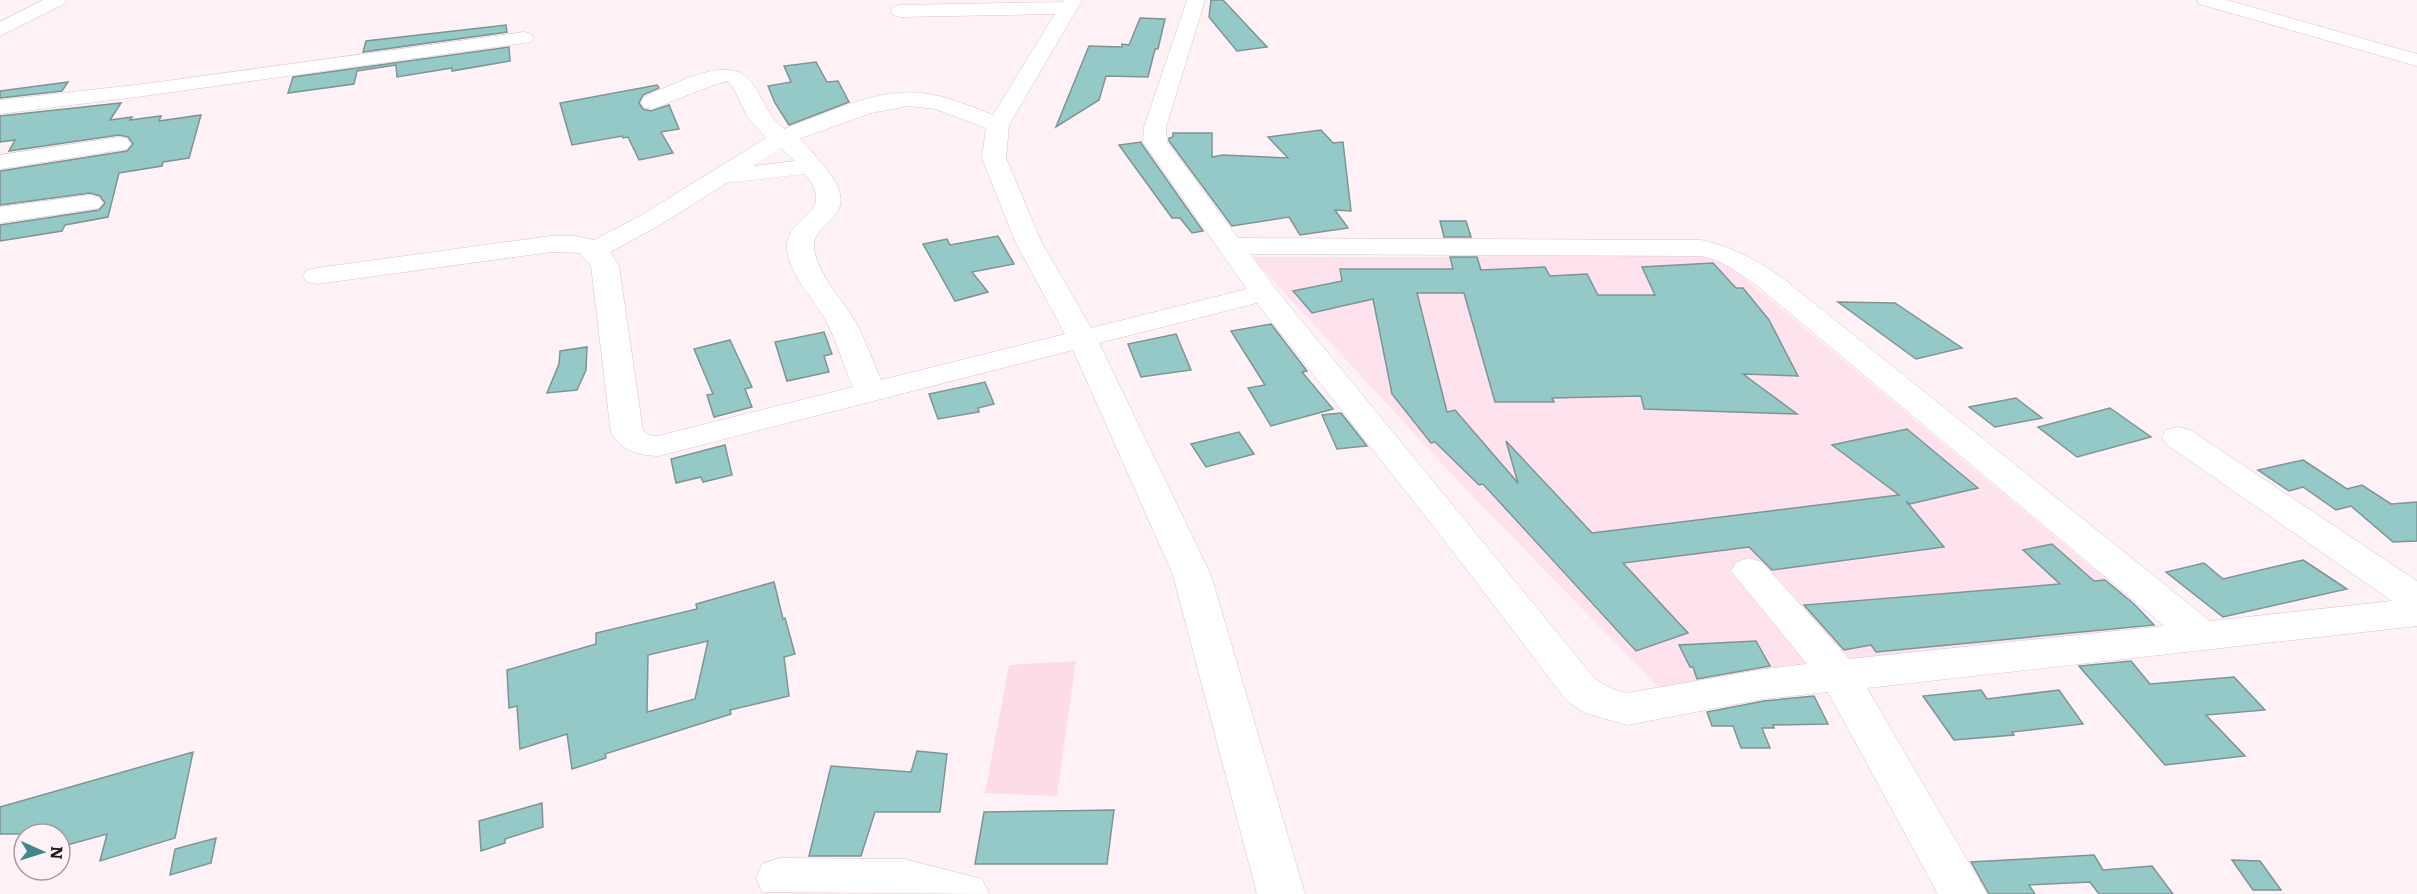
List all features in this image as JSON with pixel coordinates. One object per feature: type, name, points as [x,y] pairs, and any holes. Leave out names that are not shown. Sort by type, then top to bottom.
[{"type":"street","points":[[0,30],[57,0]]},
{"type":"street","points":[[1196,0],[1155,127],[1155,142],[1264,293],[1454,528],[1581,690],[1600,702],[1627,709],[1764,684],[2200,634],[2412,596]]},
{"type":"street","points":[[2206,0],[2417,60]]},
{"type":"street","points":[[900,11],[1071,4]]},
{"type":"street","points":[[1071,4],[998,125],[994,158],[1023,231],[1082,338],[1192,575],[1281,894]]},
{"type":"street","points":[[0,107],[144,90],[524,38]]},
{"type":"street","points":[[652,102],[716,77],[731,75],[739,79],[758,116],[770,131],[791,143],[812,166],[828,188],[829,201],[825,213],[803,237],[800,247],[807,267],[841,323],[871,392]]},
{"type":"street","points":[[595,250],[650,221],[781,138],[878,105],[909,99],[947,105],[998,125]]},
{"type":"street","points":[[0,162],[119,144]]},
{"type":"street","points":[[718,178],[812,166]]},
{"type":"street","points":[[0,215],[90,202]]},
{"type":"street","points":[[317,276],[551,244],[572,243],[595,250],[605,266],[627,433],[633,441],[642,445],[674,443],[1264,293]]},
{"type":"street","points":[[1230,246],[1701,248],[1718,250],[1739,260],[1770,282],[2200,634]]},
{"type":"street","points":[[2178,436],[2412,596]]},
{"type":"street","points":[[1749,571],[1839,675],[1963,894]]},
{"type":"street","points":[[778,878],[904,879],[964,894]]},
{"type":"shaded area","points":[[1713,252],[2108,581],[2124,638],[1669,698],[1458,481],[1251,257],[1465,257]]},
{"type":"shaded area","points":[[1076,661],[1057,796],[985,793],[1009,665]]},
{"type":"building","points":[[1211,0],[1223,0],[1267,47],[1237,51],[1209,17]]},
{"type":"building","points":[[1140,18],[1165,19],[1148,77],[1106,76],[1099,100],[1056,127],[1089,46],[1122,47],[1122,44],[1129,45]]},
{"type":"building","points":[[506,25],[507,32],[363,52],[366,41]]},
{"type":"building","points":[[509,47],[510,61],[397,77],[396,65],[357,71],[354,84],[288,93],[293,77]]},
{"type":"building","points":[[816,62],[827,82],[838,81],[849,102],[789,125],[775,103],[768,86],[791,82],[784,66]]},
{"type":"building","points":[[68,82],[62,91],[0,98],[0,91]]},
{"type":"building","points":[[657,85],[659,88],[643,95],[639,103],[643,109],[651,111],[669,105],[679,129],[661,132],[673,153],[639,160],[628,137],[623,138],[622,136],[572,145],[560,103]]},
{"type":"building","points":[[121,103],[110,120],[161,116],[159,121],[201,115],[189,158],[163,162],[162,166],[119,173],[108,217],[65,225],[62,231],[0,241],[0,225],[99,210],[105,203],[100,196],[90,193],[0,205],[0,171],[127,151],[133,144],[128,137],[119,135],[9,151],[15,140],[0,142],[0,116]]},
{"type":"building","points":[[1321,130],[1333,143],[1343,142],[1351,211],[1335,210],[1348,228],[1300,235],[1289,217],[1232,226],[1169,141],[1173,133],[1212,133],[1212,157],[1223,155],[1288,158],[1268,137]]},
{"type":"building","points":[[1141,142],[1203,231],[1192,233],[1180,218],[1172,218],[1119,145]]},
{"type":"building","points":[[1440,221],[1466,221],[1471,237],[1444,237]]},
{"type":"building","points":[[998,236],[1014,264],[972,272],[988,292],[955,301],[923,244],[947,239],[950,245]]},
{"type":"building","points":[[1450,257],[1477,257],[1481,270],[1545,267],[1550,276],[1587,274],[1598,295],[1655,295],[1642,267],[1713,263],[1736,288],[1743,288],[1769,320],[1798,376],[1743,374],[1797,414],[1644,409],[1641,396],[1552,398],[1554,402],[1495,402],[1464,293],[1417,293],[1447,412],[1455,410],[1518,483],[1506,441],[1592,533],[1899,495],[1832,445],[1907,429],[1978,488],[1910,504],[1906,501],[1944,547],[1772,570],[1749,547],[1623,563],[1688,633],[1636,651],[1483,484],[1479,485],[1435,442],[1431,443],[1392,394],[1373,299],[1312,313],[1293,291],[1342,281],[1340,269],[1453,269]]},
{"type":"building","points":[[1838,302],[1895,303],[1962,348],[1916,359]]},
{"type":"building","points":[[1271,324],[1307,371],[1302,372],[1333,409],[1271,426],[1248,388],[1265,385],[1231,331]]},
{"type":"building","points":[[824,332],[832,354],[824,356],[829,372],[787,381],[775,342]]},
{"type":"building","points":[[1176,334],[1191,370],[1141,377],[1128,344]]},
{"type":"building","points":[[730,340],[752,387],[745,389],[752,407],[714,417],[707,395],[713,394],[694,349]]},
{"type":"building","points":[[587,347],[586,370],[577,390],[547,393],[559,364],[560,351]]},
{"type":"building","points":[[985,382],[994,404],[978,408],[979,412],[938,419],[929,394]]},
{"type":"building","points":[[2016,398],[2042,418],[1995,427],[1969,407]]},
{"type":"building","points":[[2110,408],[2151,437],[2077,457],[2038,427]]},
{"type":"building","points":[[1341,413],[1367,446],[1337,449],[1322,415]]},
{"type":"building","points":[[1239,432],[1254,454],[1206,467],[1191,444]]},
{"type":"building","points":[[725,445],[732,475],[703,482],[701,477],[676,483],[671,459]]},
{"type":"building","points":[[2303,460],[2347,489],[2362,485],[2391,504],[2417,502],[2417,541],[2393,542],[2351,506],[2336,510],[2303,487],[2289,491],[2258,470]]},
{"type":"building","points":[[2052,544],[2094,581],[2105,580],[2134,604],[2154,625],[1876,652],[1871,645],[1844,650],[1804,605],[2060,584],[2023,550]]},
{"type":"building","points":[[2303,560],[2347,589],[2223,617],[2166,572],[2204,563],[2223,579]]},
{"type":"building","points":[[774,582],[795,654],[784,657],[789,696],[730,710],[731,714],[605,754],[606,758],[572,769],[567,734],[520,749],[517,706],[509,708],[507,670],[596,644],[596,633],[697,609],[696,604]],"holes":[[[708,641],[695,699],[647,712],[648,655]]]},
{"type":"building","points":[[1756,641],[1770,666],[1697,679],[1693,667],[1690,667],[1679,645]]},
{"type":"building","points":[[2131,661],[2150,684],[2234,677],[2265,710],[2206,715],[2245,756],[2165,765],[2079,666]]},
{"type":"building","points":[[1981,690],[1987,699],[2059,690],[2083,724],[2012,732],[2014,735],[1954,740],[1923,696]]},
{"type":"building","points":[[1814,696],[1828,724],[1773,725],[1774,728],[1762,728],[1770,748],[1741,748],[1733,726],[1712,726],[1707,712],[1764,701]]},
{"type":"building","points":[[917,751],[947,754],[940,812],[875,812],[861,856],[809,856],[831,766],[911,772]]},
{"type":"building","points":[[193,752],[175,838],[100,861],[107,834],[72,844],[72,822],[12,822],[12,834],[0,834],[0,807]]},
{"type":"building","points":[[542,803],[543,827],[505,839],[505,843],[481,851],[479,821]]},
{"type":"building","points":[[1114,810],[1107,864],[975,864],[984,812]]},
{"type":"building","points":[[216,838],[211,863],[170,875],[175,849]]},
{"type":"building","points":[[2094,855],[2103,870],[2152,866],[2173,894],[2099,894],[2090,882],[2029,885],[2035,894],[1989,894],[1971,862]]},
{"type":"building","points":[[2232,860],[2260,861],[2281,890],[2253,890]]}]
